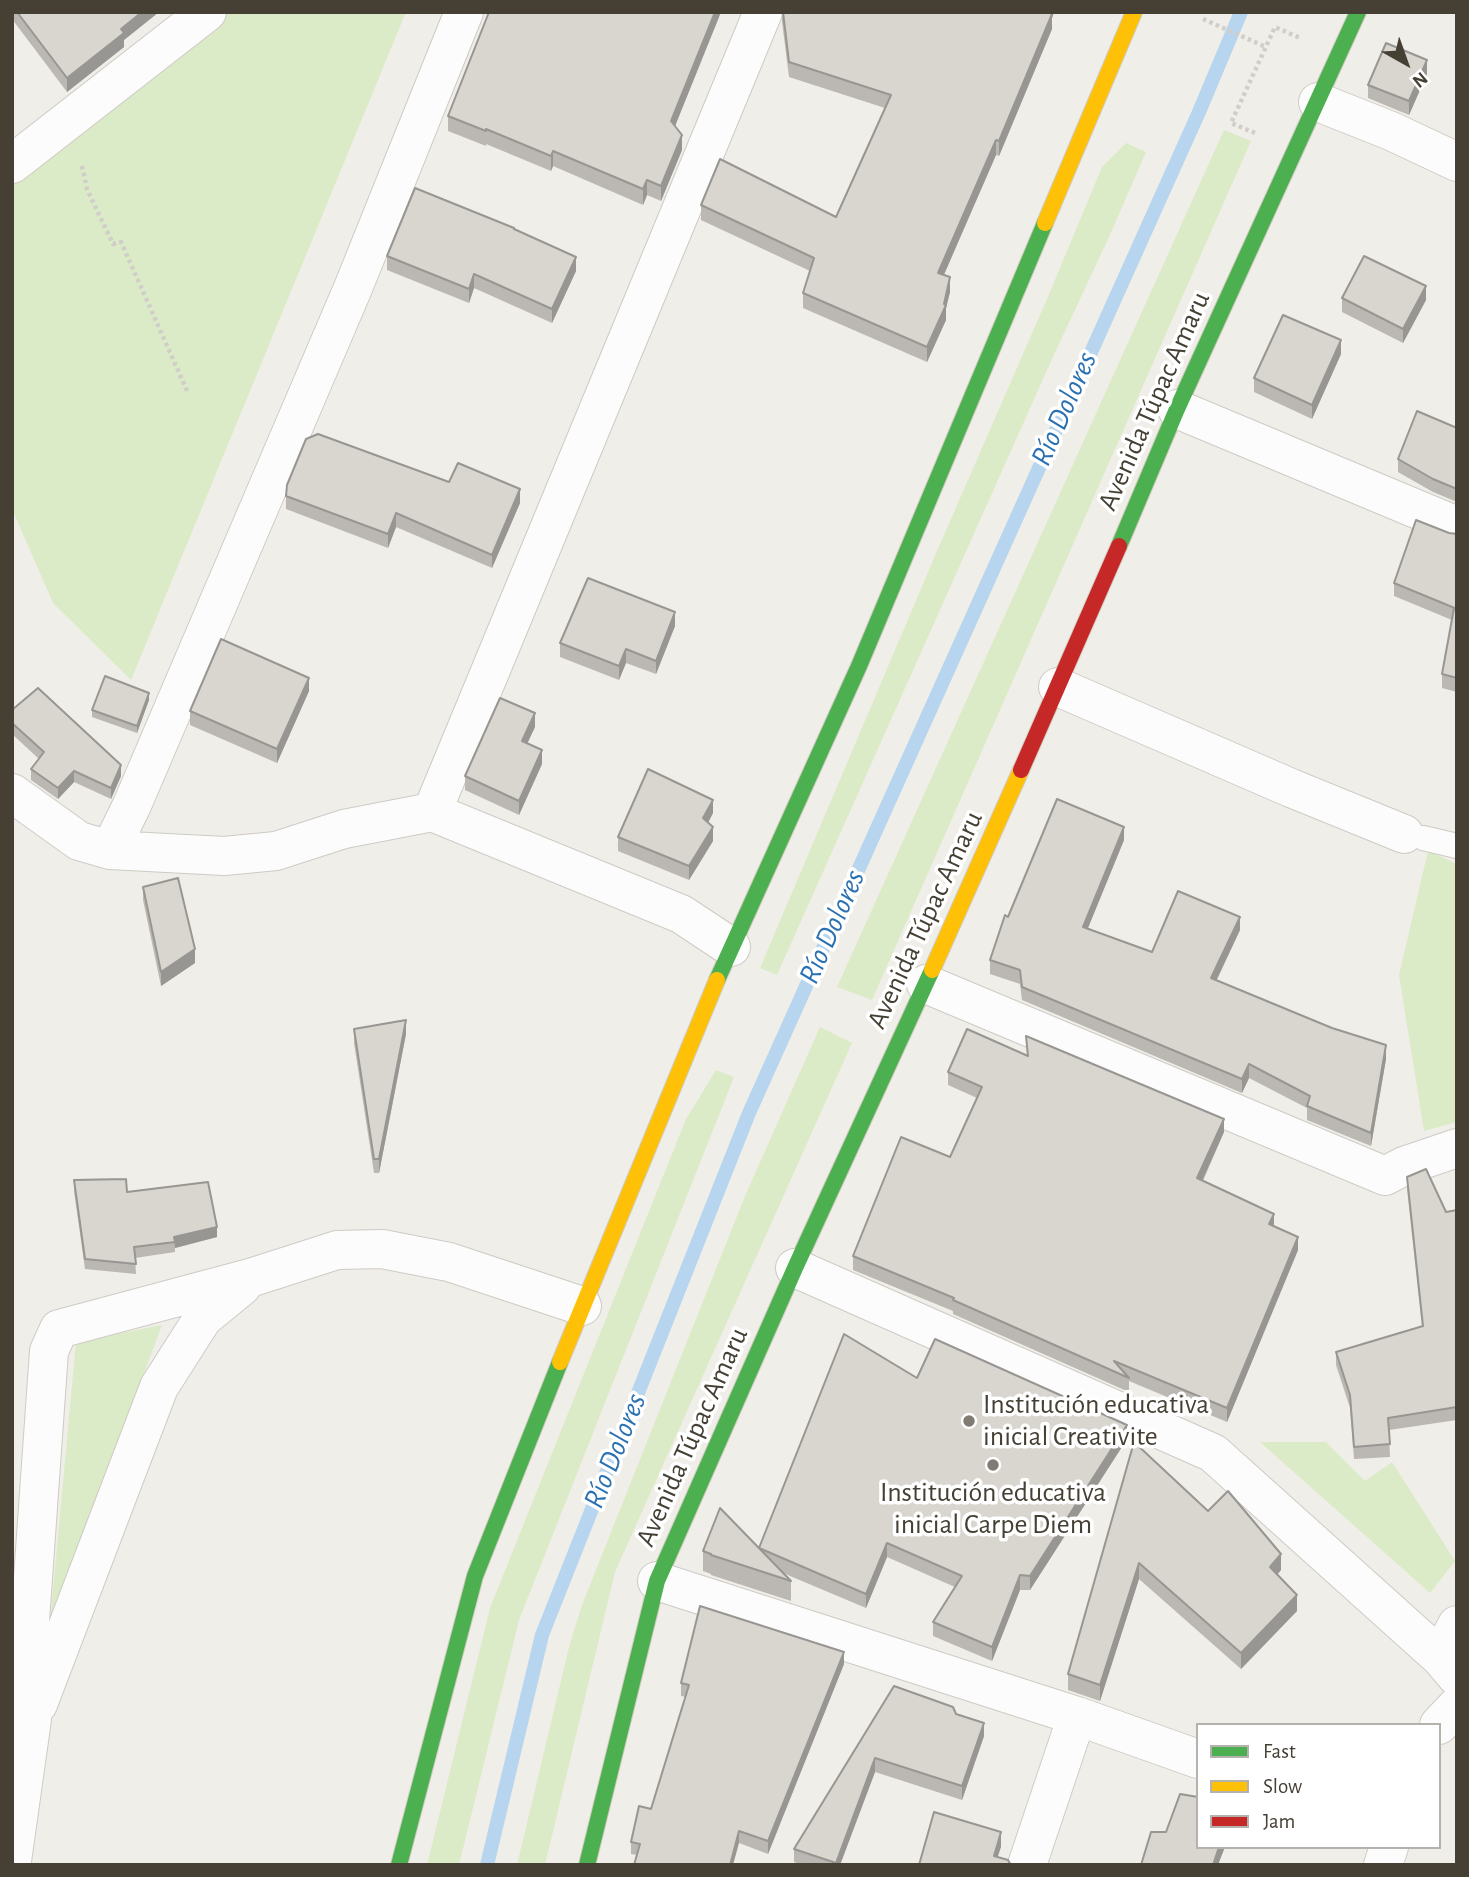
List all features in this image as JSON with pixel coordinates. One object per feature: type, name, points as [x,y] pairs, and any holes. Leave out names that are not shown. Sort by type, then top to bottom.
[{"type":"street","points":[[12,164],[207,12]]},
{"type":"street","points":[[110,850],[354,288],[464,12]]},
{"type":"street","points":[[432,811],[763,12]]},
{"type":"street","points":[[399,1865],[475,1576],[582,1306],[732,947],[859,666],[1134,12]]},
{"type":"street","name":"Avenida Túpac Amaru","points":[[587,1865],[657,1581],[795,1268],[926,984],[1058,687],[1177,409],[1357,12]]},
{"type":"street","points":[[1318,102],[1391,131],[1457,162]]},
{"type":"street","points":[[1177,409],[1457,526]]},
{"type":"street","points":[[1058,687],[1291,788],[1413,836]]},
{"type":"street","points":[[12,793],[79,841],[110,850],[225,856],[276,851],[344,829],[432,811],[681,914],[732,947]]},
{"type":"street","points":[[926,984],[1385,1176],[1405,1166],[1457,1149]]},
{"type":"street","points":[[12,1861],[32,1719],[30,1622],[49,1351],[59,1329],[253,1278],[337,1250],[382,1249],[449,1262],[582,1306]]},
{"type":"street","points":[[795,1268],[1213,1453],[1451,1653]]},
{"type":"street","points":[[32,1719],[159,1387],[203,1318],[253,1278]]},
{"type":"street","points":[[657,1581],[1077,1716],[1196,1758]]},
{"type":"street","points":[[1441,1724],[1457,1706]]},
{"type":"street","points":[[1027,1865],[1077,1716]]},
{"type":"lane","points":[[1413,836],[1457,846]]},
{"type":"path","points":[[1203,19],[1266,47]]},
{"type":"path","points":[[1266,138],[1231,123],[1275,27],[1303,40]]},
{"type":"path","points":[[82,162],[87,189],[113,244],[121,242],[188,393]]},
{"type":"green space","points":[[225,12],[406,12],[131,680],[53,603],[12,509],[12,180]]},
{"type":"green space","points":[[1224,130],[1251,141],[872,1000],[837,987]]},
{"type":"green space","points":[[1126,143],[1146,152],[1109,237],[777,975],[760,968],[1102,167]]},
{"type":"green space","points":[[1428,851],[1457,864],[1457,1122],[1424,1131],[1399,975]]},
{"type":"green space","points":[[820,1027],[852,1043],[615,1572],[545,1865],[517,1865],[569,1647],[582,1605],[745,1196]]},
{"type":"green space","points":[[716,1070],[734,1077],[519,1620],[459,1865],[427,1865],[490,1608],[686,1119]]},
{"type":"green space","points":[[162,1325],[95,1506],[49,1633],[76,1342]]},
{"type":"green space","points":[[1260,1442],[1326,1442],[1365,1481],[1392,1462],[1455,1561],[1430,1593]]},
{"type":"building","points":[[17,12],[142,12],[121,29],[124,33],[67,78]]},
{"type":"building","points":[[489,12],[715,12],[671,121],[682,135],[661,186],[647,180],[643,189],[553,151],[551,156],[448,116]]},
{"type":"building","points":[[783,12],[1052,14],[999,141],[996,140],[938,273],[950,277],[944,304],[946,305],[927,347],[803,293],[814,258],[701,205],[720,159],[836,217],[891,95],[789,62]]},
{"type":"building","points":[[1386,43],[1427,60],[1409,101],[1368,85]]},
{"type":"building","points":[[415,188],[514,228],[576,257],[552,309],[474,274],[469,289],[387,256]]},
{"type":"building","points":[[1364,256],[1426,286],[1403,329],[1342,298]]},
{"type":"building","points":[[1283,315],[1341,340],[1312,405],[1254,378]]},
{"type":"building","points":[[1417,411],[1457,428],[1457,489],[1398,459]]},
{"type":"building","points":[[318,434],[449,482],[458,463],[520,489],[492,555],[396,513],[388,534],[286,496],[287,485],[306,439]]},
{"type":"building","points":[[1416,520],[1457,534],[1457,609],[1394,583]]},
{"type":"building","points":[[588,578],[675,612],[656,661],[626,649],[619,666],[560,643]]},
{"type":"building","points":[[1454,608],[1457,609],[1457,678],[1442,674]]},
{"type":"building","points":[[221,639],[309,678],[277,749],[190,711]]},
{"type":"building","points":[[105,676],[149,693],[137,726],[92,710]]},
{"type":"building","points":[[38,688],[121,765],[111,788],[74,771],[58,788],[31,769],[44,752],[12,723],[12,710]]},
{"type":"building","points":[[500,698],[535,713],[522,741],[542,750],[519,801],[465,776]]},
{"type":"building","points":[[648,769],[713,800],[703,818],[713,827],[689,866],[618,837]]},
{"type":"building","points":[[1057,799],[1124,827],[1083,927],[1152,952],[1178,891],[1240,917],[1211,978],[1332,1028],[1386,1045],[1371,1133],[1307,1106],[1310,1096],[1249,1064],[1242,1079],[1022,987],[1020,970],[990,960],[1005,915],[1008,917]]},
{"type":"building","points":[[178,878],[195,949],[161,972],[143,887]]},
{"type":"building","points":[[406,1020],[379,1159],[374,1159],[354,1029]]},
{"type":"building","points":[[967,1029],[1028,1056],[1026,1036],[1224,1119],[1197,1178],[1274,1214],[1269,1224],[1298,1237],[1227,1408],[1114,1361],[1129,1378],[953,1300],[954,1298],[853,1256],[901,1137],[950,1157],[982,1087],[948,1072]]},
{"type":"building","points":[[1426,1169],[1446,1212],[1457,1210],[1457,1407],[1388,1418],[1390,1444],[1354,1447],[1350,1395],[1336,1352],[1423,1326],[1407,1177]]},
{"type":"building","points":[[126,1179],[127,1192],[208,1182],[217,1227],[174,1237],[175,1242],[134,1247],[136,1264],[85,1259],[74,1180]]},
{"type":"building","points":[[844,1334],[917,1378],[935,1339],[1127,1425],[1030,1576],[1020,1575],[992,1647],[933,1622],[962,1576],[887,1543],[866,1594],[759,1548]]},
{"type":"building","points":[[1134,1442],[1208,1511],[1228,1491],[1281,1554],[1270,1567],[1297,1595],[1241,1653],[1139,1563],[1100,1685],[1068,1674]]},
{"type":"building","points":[[720,1508],[791,1581],[703,1551]]},
{"type":"building","points":[[700,1606],[844,1652],[768,1841],[739,1831],[730,1865],[634,1865],[640,1844],[631,1842],[639,1806],[651,1809],[689,1685],[681,1683]]},
{"type":"building","points":[[894,1686],[953,1707],[956,1714],[984,1723],[962,1786],[875,1758],[836,1863],[794,1849]]},
{"type":"building","points":[[1180,1794],[1196,1797],[1196,1849],[1218,1849],[1213,1865],[1141,1865],[1151,1832],[1166,1832]]},
{"type":"building","points":[[934,1812],[1001,1832],[994,1856],[1008,1860],[1011,1865],[919,1865]]},
{"type":"waterway","name":"Río Dolores","points":[[487,1865],[542,1635],[749,1113],[1199,112],[1241,12]]},
{"type":"traffic: fast","points":[[1119,546],[1177,409],[1358,12]]},
{"type":"traffic: fast","points":[[717,980],[859,666],[1045,223]]},
{"type":"traffic: fast","points":[[587,1865],[657,1581],[795,1268],[932,970]]},
{"type":"traffic: fast","points":[[399,1865],[475,1576],[560,1362]]},
{"type":"traffic: slow","points":[[1045,223],[1134,12]]},
{"type":"traffic: slow","points":[[932,970],[1021,770]]},
{"type":"traffic: slow","points":[[560,1362],[717,980]]},
{"type":"traffic: jam","points":[[1021,770],[1119,546]]},
{"type":"place","name":"Institución educativa inicial Creativite","points":[[969,1421]]},
{"type":"place","name":"Institución educativa inicial Carpe Diem","points":[[993,1465]]}]
